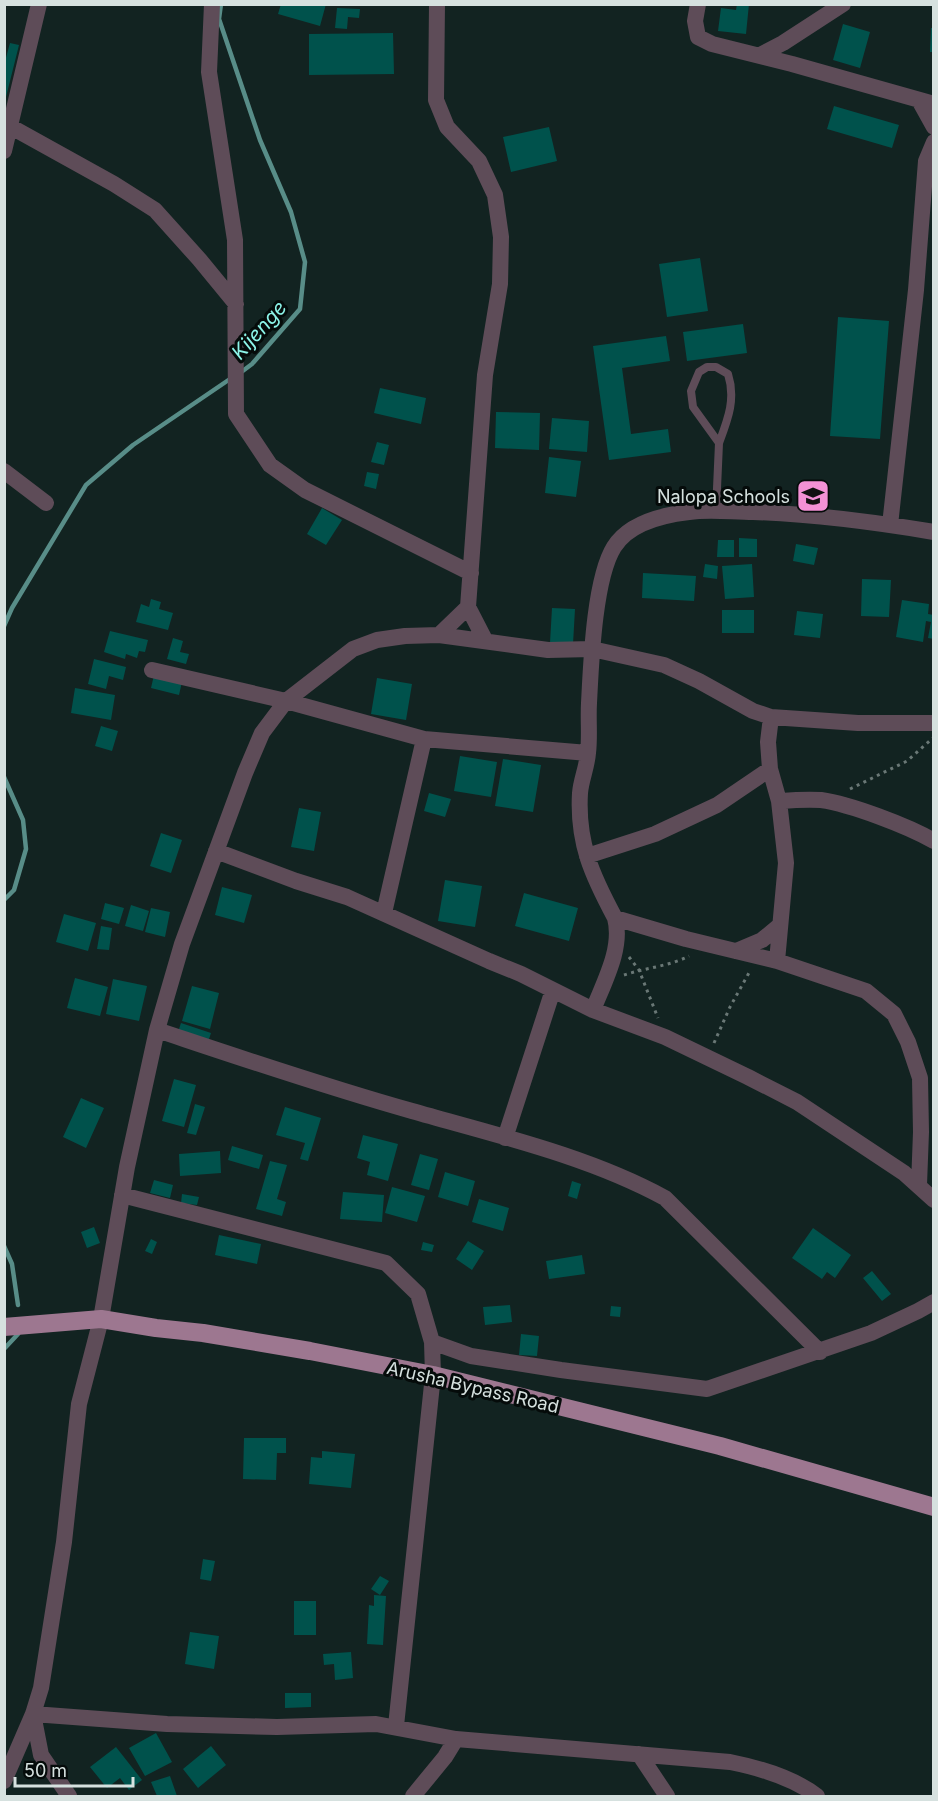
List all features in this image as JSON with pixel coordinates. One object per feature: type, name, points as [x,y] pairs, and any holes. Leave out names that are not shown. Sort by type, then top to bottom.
[{"type":"main road","name":"Arusha Bypass Road","points":[[4,1327],[101,1319],[203,1333],[433,1375],[720,1446],[933,1507]]},
{"type":"street","points":[[4,151],[8,125],[39,4]]},
{"type":"street","points":[[212,4],[208,72],[235,240],[236,414],[270,465],[305,490],[471,573]]},
{"type":"street","points":[[698,4],[695,21],[698,37],[712,44],[926,102],[933,127]]},
{"type":"street","points":[[760,56],[843,4]]},
{"type":"street","points":[[440,5],[436,100],[447,127],[479,161],[495,195],[501,237],[500,284],[485,375],[468,607],[485,640]]},
{"type":"street","points":[[8,125],[114,184],[155,210],[236,304]]},
{"type":"street","points":[[890,525],[916,290],[926,161],[933,142]]},
{"type":"street","points":[[916,290],[933,292]]},
{"type":"street","points":[[4,471],[46,503]]},
{"type":"street","points":[[593,1010],[605,981],[617,941],[618,928],[587,856],[580,828],[580,791],[588,753],[592,650],[605,564],[614,546],[628,533],[646,522],[691,512],[793,514],[933,532]]},
{"type":"street","points":[[440,635],[468,607]]},
{"type":"street","points":[[4,1781],[33,1714],[41,1688],[64,1542],[79,1404],[101,1319],[122,1195],[157,1030],[182,944],[262,733],[286,701],[353,649],[377,640],[440,635],[548,650],[592,650],[664,665],[699,681],[753,711],[771,717],[858,723],[933,723]]},
{"type":"street","points":[[152,670],[286,701],[424,739],[588,753]]},
{"type":"street","points":[[771,717],[768,742],[770,770],[779,801],[786,863],[777,961]]},
{"type":"street","points":[[384,913],[424,739]]},
{"type":"street","points":[[587,856],[655,834],[717,805],[770,770]]},
{"type":"street","points":[[779,801],[823,800],[897,824],[933,841]]},
{"type":"street","points":[[216,851],[296,881],[347,897],[489,962],[521,974],[593,1010],[665,1037],[797,1102],[919,1185],[933,1200]]},
{"type":"street","points":[[615,918],[711,945],[758,955],[866,991],[894,1014],[908,1042],[920,1078],[927,1130],[919,1185]]},
{"type":"street","points":[[736,951],[762,940],[779,926]]},
{"type":"street","points":[[505,1138],[553,990]]},
{"type":"street","points":[[157,1030],[316,1084],[505,1138],[636,1182],[665,1198],[820,1352]]},
{"type":"street","points":[[122,1195],[386,1263],[417,1294],[432,1342],[433,1375],[396,1726]]},
{"type":"street","points":[[432,1342],[483,1358],[707,1389],[871,1333],[933,1302]]},
{"type":"street","points":[[33,1714],[167,1724],[277,1727],[376,1724],[396,1726],[456,1739],[730,1761],[759,1768],[787,1779],[809,1795]]},
{"type":"street","points":[[33,1714],[41,1755],[69,1797]]},
{"type":"street","points":[[413,1797],[445,1757],[456,1739]]},
{"type":"street","points":[[639,1754],[667,1797]]},
{"type":"lane","points":[[716,511],[719,443],[733,399],[728,374],[716,367],[706,367],[694,380],[691,392],[693,407],[719,443]]},
{"type":"path","points":[[823,800],[907,761],[933,738]]},
{"type":"path","points":[[617,941],[639,970],[665,1037]]},
{"type":"path","points":[[605,981],[639,970],[679,962],[711,945]]},
{"type":"path","points":[[705,1057],[714,1044],[730,1007],[758,955]]},
{"type":"building","points":[[281,4],[326,4],[320,26],[278,14]]},
{"type":"building","points":[[737,4],[749,4],[746,34],[718,31],[721,8],[736,10]]},
{"type":"building","points":[[337,8],[360,9],[359,18],[348,17],[347,29],[335,28]]},
{"type":"building","points":[[843,24],[870,32],[860,68],[833,60]]},
{"type":"building","points":[[931,28],[934,28],[934,52],[930,52]]},
{"type":"building","points":[[393,33],[394,74],[309,75],[309,34]]},
{"type":"building","points":[[10,43],[19,45],[5,101],[4,65]]},
{"type":"building","points":[[834,106],[899,125],[892,148],[827,129]]},
{"type":"building","points":[[549,127],[557,161],[511,172],[503,137]]},
{"type":"building","points":[[700,258],[708,311],[667,317],[659,264]]},
{"type":"building","points":[[838,317],[889,321],[880,439],[830,436]]},
{"type":"building","points":[[743,324],[747,353],[687,361],[683,332]]},
{"type":"building","points":[[666,336],[670,361],[622,368],[631,434],[668,429],[671,452],[609,460],[593,346]]},
{"type":"building","points":[[380,388],[426,398],[421,424],[374,413]]},
{"type":"building","points":[[496,412],[540,413],[539,450],[495,448]]},
{"type":"building","points":[[552,418],[589,421],[587,452],[549,449]]},
{"type":"building","points":[[377,442],[389,445],[384,465],[371,462]]},
{"type":"building","points":[[549,457],[581,461],[576,497],[545,493]]},
{"type":"building","points":[[367,472],[379,474],[376,489],[364,486]]},
{"type":"building","points":[[322,508],[342,520],[326,545],[307,534]]},
{"type":"building","points":[[739,538],[757,539],[757,557],[739,557]]},
{"type":"building","points":[[718,540],[734,540],[734,557],[717,557]]},
{"type":"building","points":[[796,544],[818,548],[814,565],[793,561]]},
{"type":"building","points":[[705,564],[718,566],[717,579],[703,577]]},
{"type":"building","points":[[752,564],[754,597],[725,599],[722,566]]},
{"type":"building","points":[[643,573],[696,576],[694,601],[642,598]]},
{"type":"building","points":[[862,579],[891,580],[889,617],[861,616]]},
{"type":"building","points":[[151,599],[161,602],[159,609],[173,613],[168,630],[136,622],[141,604],[149,607]]},
{"type":"building","points":[[902,600],[929,604],[928,614],[934,615],[934,639],[928,638],[931,622],[926,621],[923,642],[896,637]]},
{"type":"building","points":[[552,608],[575,609],[573,644],[550,643]]},
{"type":"building","points":[[722,610],[754,610],[754,633],[722,633]]},
{"type":"building","points":[[797,611],[823,614],[820,638],[794,635]]},
{"type":"building","points":[[110,631],[148,640],[145,652],[139,651],[137,658],[126,654],[125,659],[104,652]]},
{"type":"building","points":[[173,638],[183,641],[180,652],[189,654],[186,664],[167,659]]},
{"type":"building","points":[[94,659],[126,667],[123,680],[109,676],[106,689],[88,684]]},
{"type":"building","points":[[154,675],[182,682],[179,695],[151,688]]},
{"type":"building","points":[[377,678],[412,684],[406,720],[371,714]]},
{"type":"building","points":[[75,688],[115,695],[111,720],[71,713]]},
{"type":"building","points":[[101,726],[118,731],[112,751],[95,746]]},
{"type":"building","points":[[460,756],[497,762],[491,797],[454,791]]},
{"type":"building","points":[[503,759],[541,765],[533,812],[495,806]]},
{"type":"building","points":[[429,793],[451,799],[445,817],[424,811]]},
{"type":"building","points":[[299,808],[321,812],[314,851],[291,847]]},
{"type":"building","points":[[161,833],[182,840],[171,873],[150,866]]},
{"type":"building","points":[[445,880],[482,886],[475,927],[438,921]]},
{"type":"building","points":[[222,887],[252,895],[244,923],[215,915]]},
{"type":"building","points":[[524,893],[578,908],[569,941],[515,926]]},
{"type":"building","points":[[105,903],[124,908],[119,924],[101,919]]},
{"type":"building","points":[[131,905],[149,911],[143,931],[125,926]]},
{"type":"building","points":[[151,908],[170,912],[165,937],[145,932]]},
{"type":"building","points":[[64,914],[96,923],[88,951],[56,942]]},
{"type":"building","points":[[101,926],[112,928],[109,950],[97,949]]},
{"type":"building","points":[[75,978],[108,987],[100,1016],[67,1008]]},
{"type":"building","points":[[113,979],[147,986],[139,1021],[106,1014]]},
{"type":"building","points":[[192,986],[219,993],[210,1029],[182,1021]]},
{"type":"building","points":[[181,1023],[211,1033],[207,1045],[177,1035]]},
{"type":"building","points":[[174,1079],[196,1085],[184,1127],[162,1121]]},
{"type":"building","points":[[81,1098],[104,1108],[86,1148],[63,1137]]},
{"type":"building","points":[[195,1104],[205,1107],[196,1135],[187,1133]]},
{"type":"building","points":[[285,1107],[321,1118],[308,1161],[300,1159],[305,1143],[276,1135]]},
{"type":"building","points":[[363,1135],[398,1144],[388,1181],[367,1175],[370,1162],[357,1158]]},
{"type":"building","points":[[232,1146],[263,1155],[259,1169],[228,1160]]},
{"type":"building","points":[[220,1151],[221,1173],[180,1176],[179,1154]]},
{"type":"building","points":[[420,1154],[438,1159],[429,1190],[411,1185]]},
{"type":"building","points":[[270,1161],[287,1165],[277,1199],[286,1202],[282,1216],[256,1209]]},
{"type":"building","points":[[445,1172],[475,1181],[468,1206],[438,1197]]},
{"type":"building","points":[[154,1180],[173,1185],[170,1198],[150,1193]]},
{"type":"building","points":[[572,1181],[581,1184],[577,1199],[568,1196]]},
{"type":"building","points":[[392,1187],[425,1196],[417,1222],[385,1213]]},
{"type":"building","points":[[343,1192],[384,1195],[382,1222],[340,1219]]},
{"type":"building","points":[[182,1194],[199,1197],[197,1205],[181,1203]]},
{"type":"building","points":[[479,1199],[509,1208],[503,1231],[472,1222]]},
{"type":"building","points":[[94,1227],[100,1243],[87,1248],[81,1232]]},
{"type":"building","points":[[813,1228],[851,1255],[835,1278],[827,1272],[822,1279],[792,1258]]},
{"type":"building","points":[[219,1235],[261,1244],[257,1264],[215,1255]]},
{"type":"building","points":[[151,1239],[157,1242],[152,1254],[145,1251]]},
{"type":"building","points":[[468,1241],[484,1251],[472,1270],[456,1259]]},
{"type":"building","points":[[423,1242],[434,1245],[432,1252],[421,1250]]},
{"type":"building","points":[[582,1255],[585,1274],[549,1279],[546,1261]]},
{"type":"building","points":[[872,1271],[891,1294],[882,1301],[863,1278]]},
{"type":"building","points":[[510,1305],[512,1322],[485,1325],[483,1307]]},
{"type":"building","points":[[611,1306],[621,1307],[620,1317],[610,1316]]},
{"type":"building","points":[[521,1334],[539,1336],[537,1356],[519,1355]]},
{"type":"building","points":[[244,1438],[286,1438],[286,1453],[277,1453],[276,1480],[243,1479]]},
{"type":"building","points":[[322,1451],[355,1454],[351,1488],[309,1484],[311,1457],[322,1458]]},
{"type":"building","points":[[203,1559],[215,1561],[211,1581],[200,1579]]},
{"type":"building","points":[[380,1576],[389,1581],[380,1595],[371,1589]]},
{"type":"building","points":[[374,1595],[386,1596],[383,1645],[367,1644],[369,1605],[374,1606]]},
{"type":"building","points":[[294,1601],[316,1601],[316,1635],[294,1635]]},
{"type":"building","points":[[190,1632],[219,1636],[214,1669],[185,1664]]},
{"type":"building","points":[[351,1652],[353,1678],[335,1680],[334,1664],[324,1665],[323,1654]]},
{"type":"building","points":[[285,1693],[311,1693],[311,1707],[285,1708]]},
{"type":"building","points":[[156,1733],[172,1762],[145,1776],[129,1748]]},
{"type":"building","points":[[211,1746],[226,1765],[198,1788],[183,1769]]},
{"type":"building","points":[[116,1747],[142,1780],[129,1790],[120,1778],[107,1788],[90,1767]]},
{"type":"building","points":[[170,1776],[177,1796],[157,1796],[151,1782]]},
{"type":"waterway","name":"Kijenge","points":[[221,4],[219,19],[260,140],[291,212],[305,262],[300,309],[252,364],[240,373]]},
{"type":"waterway","name":"Kijenge","points":[[4,626],[12,608],[86,485],[133,445],[230,379]]},
{"type":"waterway","name":"Kijenge","points":[[4,777],[23,820],[26,849],[14,890],[4,900]]},
{"type":"waterway","name":"Kijenge","points":[[4,1246],[12,1264],[18,1305]]},
{"type":"waterway","points":[[4,1349],[18,1334]]},
{"type":"place","name":"Nalopa Schools","points":[[813,496]]}]
